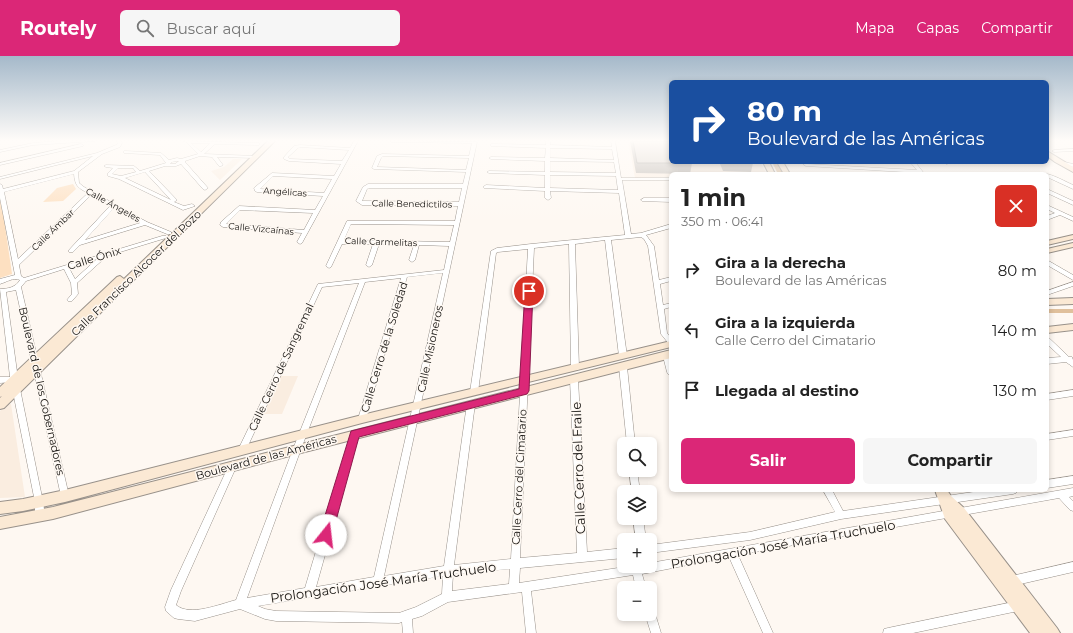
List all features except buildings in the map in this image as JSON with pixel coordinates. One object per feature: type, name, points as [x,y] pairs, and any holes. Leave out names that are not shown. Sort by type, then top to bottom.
[{"type":"street","points":[[0,178],[40,168]]},
{"type":"street","points":[[1,291],[18,286],[23,282],[15,265],[0,189],[76,172],[81,168]]},
{"type":"street","points":[[115,168],[110,175],[121,178],[184,208],[192,206]]},
{"type":"street","points":[[135,168],[139,173]]},
{"type":"street","points":[[121,178],[153,168]]},
{"type":"street","points":[[187,168],[205,188]]},
{"type":"street","name":"Calle Francisco Alcocer del Pozo","points":[[0,393],[166,235],[240,168]]},
{"type":"street","name":"Calle Francisco Alcocer del Pozo","points":[[0,405],[241,168]]},
{"type":"street","points":[[300,242],[341,168]]},
{"type":"street","points":[[374,168],[468,172]]},
{"type":"street","name":"Calle Misioneros","points":[[378,580],[469,168]]},
{"type":"street","points":[[547,168],[548,198]]},
{"type":"street","points":[[617,168],[628,235]]},
{"type":"street","points":[[854,168],[921,172]]},
{"type":"street","points":[[146,170],[174,200],[170,202]]},
{"type":"street","name":"Calle Ángeles","points":[[76,172],[77,183],[91,193],[166,235]]},
{"type":"street","points":[[489,172],[547,173],[669,179]]},
{"type":"street","name":"Angélicas","points":[[326,195],[257,190],[257,188],[272,174],[335,178]]},
{"type":"street","points":[[1049,176],[1073,187]]},
{"type":"street","name":"Calle Benedictilos","points":[[461,204],[362,203],[359,201],[365,188],[368,186],[465,186]]},
{"type":"street","points":[[486,187],[621,192]]},
{"type":"street","points":[[1049,192],[1073,203]]},
{"type":"street","name":"Calle Ámbar","points":[[15,265],[91,193]]},
{"type":"street","points":[[644,200],[669,200]]},
{"type":"street","points":[[71,251],[114,205]]},
{"type":"street","name":"Calle Vizcaínas","points":[[306,232],[222,226],[236,210],[243,208],[317,212]]},
{"type":"street","points":[[1049,208],[1073,219]]},
{"type":"street","points":[[1049,217],[1060,213]]},
{"type":"street","name":"Calle Carmelitas","points":[[453,244],[340,242],[349,222],[457,223]]},
{"type":"street","points":[[80,243],[145,223]]},
{"type":"street","points":[[474,392],[493,252],[497,250],[531,246],[628,235],[642,235],[669,227]]},
{"type":"street","name":"Calle Ónix","points":[[0,281],[9,278],[20,278],[66,267],[166,235]]},
{"type":"street","points":[[642,235],[651,246],[664,334],[669,340]]},
{"type":"street","points":[[1049,243],[1073,237]]},
{"type":"street","points":[[608,238],[623,356]]},
{"type":"street","points":[[329,266],[340,242]]},
{"type":"street","points":[[369,265],[377,242]]},
{"type":"street","name":"Calle Cerro del Fraile","points":[[572,242],[582,557]]},
{"type":"street","points":[[412,260],[417,243]]},
{"type":"street","points":[[1049,244],[1073,245]]},
{"type":"street","name":"Calle Cerro del Cimatario","points":[[514,588],[531,246]]},
{"type":"street","points":[[74,283],[106,255]]},
{"type":"street","points":[[1049,263],[1073,278]]},
{"type":"street","points":[[66,267],[74,283],[75,294],[70,300]]},
{"type":"street","points":[[240,604],[302,434],[363,280],[447,271]]},
{"type":"street","name":"Calle Cerro de la Soledad","points":[[362,419],[405,275]]},
{"type":"street","name":"Calle Cerro de Sangremal","points":[[242,450],[320,285],[363,280]]},
{"type":"street","points":[[656,283],[669,280]]},
{"type":"street","points":[[1049,292],[1073,284]]},
{"type":"street","name":"Boulevard de los Gobernadores","points":[[18,286],[65,496]]},
{"type":"street","name":"Boulevard de los Gobernadores","points":[[1,291],[14,379],[39,502],[40,516]]},
{"type":"street","points":[[1049,302],[1073,301]]},
{"type":"street","points":[[660,308],[669,306]]},
{"type":"street","points":[[1049,330],[1073,327]]},
{"type":"street","points":[[1049,342],[1071,360]]},
{"type":"street","name":"Boulevard de las Américas","points":[[0,508],[65,496],[362,419],[470,404],[524,386],[575,373],[623,356],[669,344]]},
{"type":"street","name":"Boulevard de las Américas","points":[[575,373],[623,367],[669,355]]},
{"type":"street","points":[[1049,361],[1071,360]]},
{"type":"street","points":[[623,367],[630,437]]},
{"type":"street","points":[[0,380],[14,379]]},
{"type":"street","name":"Boulevard de las Américas","points":[[0,523],[40,516],[355,434],[474,392],[524,386]]},
{"type":"street","points":[[1049,397],[1073,394]]},
{"type":"street","points":[[447,596],[448,570],[470,404]]},
{"type":"street","points":[[1049,437],[1073,433]]},
{"type":"street","points":[[309,593],[355,434]]},
{"type":"street","name":"Prolongación José María Truchuelo","points":[[233,466],[170,607],[178,614],[195,616],[240,604],[378,580],[448,570],[617,554]]},
{"type":"street","points":[[1049,482],[1073,480]]},
{"type":"street","points":[[828,492],[841,515]]},
{"type":"street","points":[[657,549],[750,536],[841,515],[943,495],[985,492]]},
{"type":"street","name":"Prolongación José María Truchuelo","points":[[657,566],[1073,492]]},
{"type":"street","points":[[1061,494],[1073,508]]},
{"type":"street","points":[[943,495],[1018,606],[1039,633]]},
{"type":"street","points":[[954,513],[1012,581],[1052,633]]},
{"type":"street","points":[[732,552],[768,633]]},
{"type":"street","points":[[1012,581],[1073,567]]},
{"type":"street","name":"Prolongación José María Truchuelo","points":[[240,604],[265,614],[276,616],[399,618],[418,612],[447,596],[526,587],[617,573]]},
{"type":"street","points":[[526,587],[531,633]]},
{"type":"street","points":[[888,633],[1018,606]]},
{"type":"street","points":[[407,616],[408,633]]},
{"type":"street","points":[[652,621],[656,633]]},
{"type":"shaded area","points":[[221,168],[233,168],[220,180],[211,171]]},
{"type":"shaded area","points":[[633,168],[763,168],[766,172],[669,172],[669,177],[635,178]]},
{"type":"shaded area","points":[[73,184],[76,189],[63,201],[43,202],[57,188]]},
{"type":"shaded area","points":[[0,191],[12,274],[0,278]]},
{"type":"shaded area","points":[[280,376],[298,376],[282,414],[263,414]]},
{"type":"shaded area","points":[[11,404],[25,497],[0,498],[0,411],[6,405]]},
{"type":"waterway","points":[[778,168],[780,172]]},
{"type":"waterway","points":[[1049,311],[1073,311]]},
{"type":"route","points":[[326,535],[355,434],[524,391],[529,291]]}]
